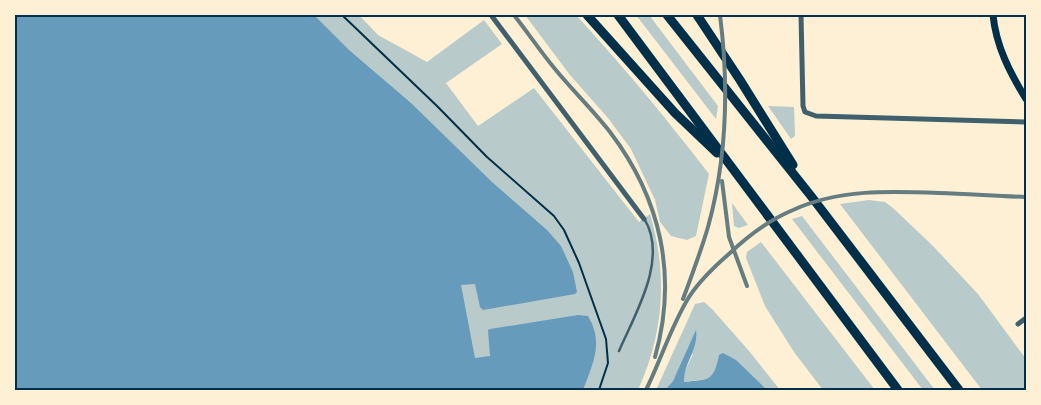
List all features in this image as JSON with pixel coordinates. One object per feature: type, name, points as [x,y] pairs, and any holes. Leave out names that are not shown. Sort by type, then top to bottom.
[{"type":"highway","points":[[587,15],[675,113],[737,173]]},
{"type":"highway","points":[[618,15],[898,390]]},
{"type":"highway","points":[[668,15],[811,196],[959,390]]},
{"type":"highway","points":[[697,15],[740,80],[811,196]]},
{"type":"main road","points":[[993,15],[1002,52],[1011,75],[1026,99]]},
{"type":"street","points":[[491,15],[644,219]]},
{"type":"street","points":[[801,15],[802,106],[805,112],[816,116],[1026,122]]},
{"type":"street","points":[[1018,324],[1026,318]]},
{"type":"lane","points":[[618,351],[646,288],[649,276],[653,251],[652,238],[650,229],[644,219]]},
{"type":"path","points":[[342,15],[487,157],[554,216],[564,230],[580,263],[606,339],[608,363],[599,390]]},
{"type":"shaded area","points":[[15,15],[359,15],[378,35],[427,62],[484,20],[502,44],[446,83],[478,126],[534,88],[639,222],[650,214],[659,259],[661,281],[660,304],[653,347],[647,369],[638,390],[15,390]]},
{"type":"shaded area","points":[[525,15],[576,15],[628,73],[693,153],[709,174],[696,236],[687,240],[671,236],[660,222],[655,200],[631,149],[608,118],[570,75]]},
{"type":"shaded area","points":[[636,15],[649,15],[718,106],[716,119]]},
{"type":"shaded area","points":[[768,106],[794,107],[795,136],[791,139]]},
{"type":"shaded area","points":[[869,200],[885,202],[893,208],[933,246],[978,294],[1026,359],[1026,390],[982,390],[840,204]]},
{"type":"shaded area","points":[[732,203],[748,225],[739,228],[734,226]]},
{"type":"shaded area","points":[[802,216],[935,390],[923,390],[792,219]]},
{"type":"shaded area","points":[[761,242],[875,390],[823,390],[794,352],[765,306],[746,258],[747,252]]},
{"type":"shaded area","points":[[704,302],[749,351],[780,390],[767,390],[719,355],[712,375],[705,379],[684,382],[684,373],[693,354],[683,361],[673,381],[665,390],[656,390],[695,304]]},
{"type":"water","points":[[15,15],[314,15],[349,50],[411,103],[492,182],[547,230],[561,246],[573,272],[577,292],[575,294],[483,310],[480,307],[475,284],[461,285],[475,358],[490,356],[488,330],[490,329],[578,315],[588,316],[593,326],[596,344],[593,362],[583,390],[15,390]]},
{"type":"water","points":[[696,330],[695,344],[684,375],[684,382],[709,378],[715,370],[719,355],[723,353],[736,360],[767,390],[665,390],[673,381]]},
{"type":"railway","points":[[514,15],[555,69],[610,132],[628,158],[642,184],[653,211],[660,239],[664,268],[665,297],[662,327],[655,357]]},
{"type":"railway","points":[[683,299],[708,227],[723,148],[725,68],[720,15]]},
{"type":"railway","points":[[722,181],[729,237],[747,286]]},
{"type":"railway","points":[[646,390],[677,320],[689,297],[698,285],[713,268],[744,240],[784,214],[828,198],[864,193],[921,192],[1026,197]]}]
